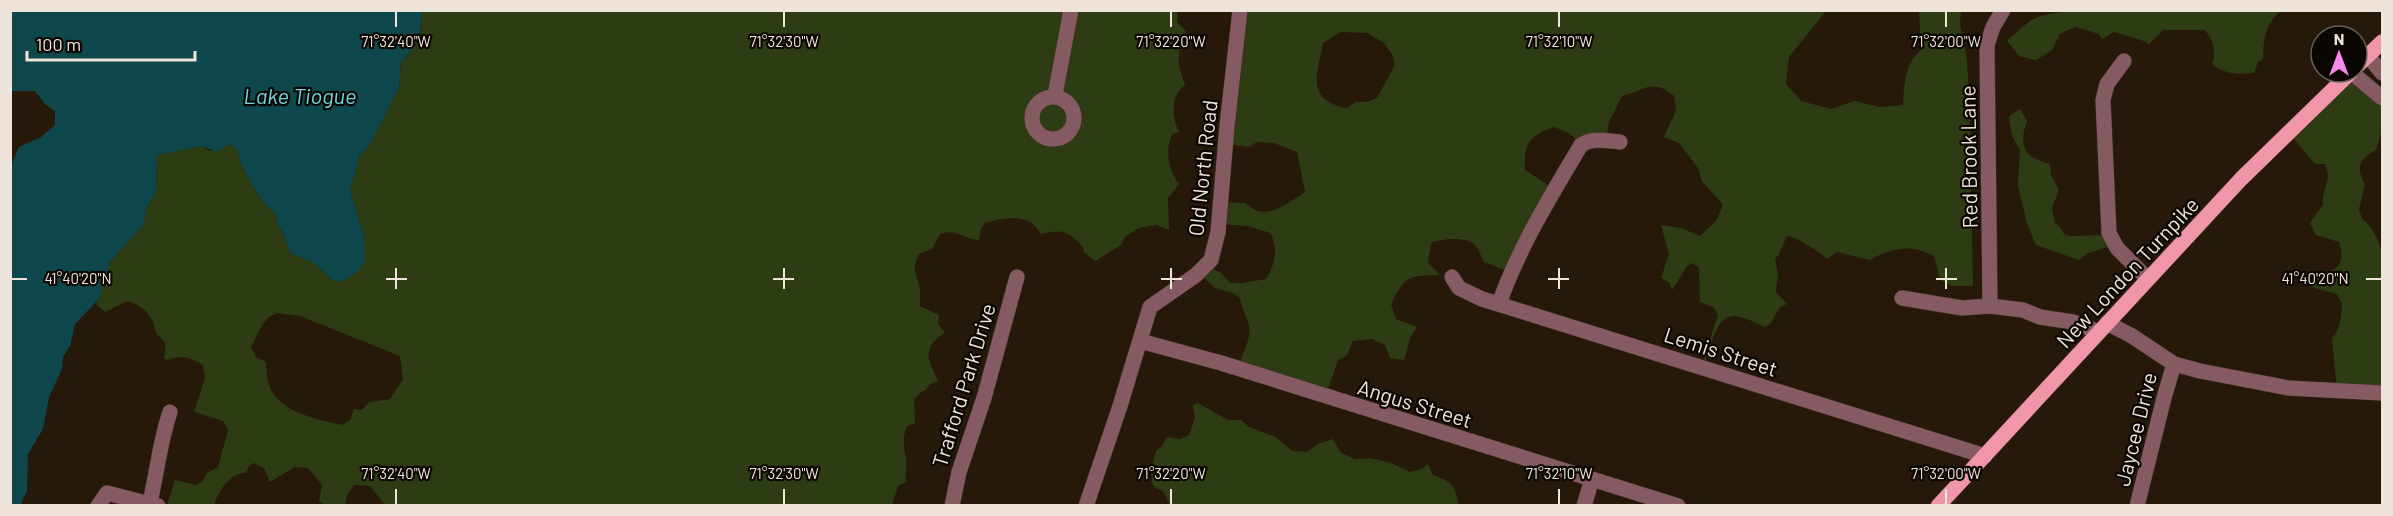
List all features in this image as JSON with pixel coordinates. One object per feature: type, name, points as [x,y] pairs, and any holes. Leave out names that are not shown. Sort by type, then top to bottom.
[{"type":"main road","points":[[2369,54],[2382,42]]},
{"type":"main road","name":"New London Turnpike","points":[[1938,506],[2241,179],[2339,84]]},
{"type":"street","points":[[1055,95],[1071,10]]},
{"type":"street","name":"Old North Road","points":[[1086,506],[1150,307],[1196,275],[1211,260],[1218,232],[1240,10]]},
{"type":"street","name":"Red Brook Lane","points":[[1990,306],[1987,45],[1993,27],[2003,10]]},
{"type":"street","points":[[2124,61],[2107,84],[2103,100],[2109,233],[2117,248],[2148,279]]},
{"type":"street","points":[[2369,65],[2382,73]]},
{"type":"street","points":[[2365,84],[2382,98]]},
{"type":"street","points":[[1499,304],[1511,269],[1526,239],[1581,145],[1588,140],[1620,142]]},
{"type":"street","name":"Trafford Park Drive","points":[[952,506],[959,472],[984,398],[1017,277]]},
{"type":"street","name":"Lemis Street","points":[[1452,277],[1458,288],[1499,304],[1985,456]]},
{"type":"street","points":[[1902,298],[1962,308],[1990,306],[2023,310],[2040,317],[2103,327],[2132,336],[2174,364],[2200,371],[2288,388],[2382,393]]},
{"type":"street","name":"Angus Street","points":[[1140,342],[1221,363],[1678,506]]},
{"type":"street","name":"Jaycee Drive","points":[[2137,506],[2174,364]]},
{"type":"street","points":[[98,506],[107,493],[154,504],[165,428],[170,412]]},
{"type":"street","points":[[1584,506],[1592,479]]},
{"type":"green space","points":[[1178,10],[1177,22],[1186,31],[1179,58],[1185,85],[1180,89],[1175,101],[1175,120],[1179,132],[1172,134],[1168,153],[1170,166],[1179,184],[1168,198],[1169,230],[1156,225],[1139,228],[1125,237],[1121,245],[1095,261],[1069,235],[1059,232],[1041,234],[1036,227],[1024,219],[1009,218],[985,223],[979,240],[951,232],[940,234],[932,249],[919,254],[915,270],[920,287],[920,306],[939,315],[938,324],[945,333],[932,343],[929,354],[929,360],[938,381],[930,384],[914,400],[915,423],[907,426],[904,438],[906,482],[898,486],[892,505],[386,506],[370,486],[354,485],[347,495],[345,504],[325,505],[319,501],[322,485],[308,468],[295,467],[270,482],[264,468],[254,463],[249,466],[246,473],[230,479],[214,505],[167,505],[175,480],[196,485],[202,482],[207,473],[218,467],[228,430],[223,421],[194,412],[205,378],[203,365],[185,358],[167,360],[164,358],[165,344],[156,332],[149,314],[139,306],[127,301],[105,312],[96,304],[110,262],[144,224],[146,209],[156,192],[157,155],[202,146],[210,151],[230,144],[237,150],[241,164],[259,197],[276,215],[277,224],[290,253],[314,263],[331,279],[364,237],[350,190],[360,155],[369,146],[399,88],[401,62],[407,57],[418,39],[421,11]],"holes":[[[277,313],[300,316],[400,356],[403,379],[390,399],[369,402],[362,410],[354,409],[350,420],[342,425],[300,413],[281,402],[274,395],[268,383],[266,362],[256,357],[251,347],[261,327],[272,315]]]},
{"type":"green space","points":[[1239,11],[1826,11],[1789,57],[1786,84],[1801,101],[1831,109],[1855,101],[1879,107],[1903,105],[1909,68],[1921,50],[1919,11],[1962,11],[1960,22],[1967,60],[1970,116],[1973,286],[1952,286],[1940,280],[1934,256],[1926,252],[1910,249],[1894,250],[1870,260],[1837,252],[1827,259],[1808,245],[1787,236],[1775,258],[1778,275],[1776,292],[1787,304],[1780,307],[1770,324],[1765,327],[1741,317],[1727,318],[1717,328],[1704,366],[1702,365],[1718,315],[1713,307],[1700,302],[1699,268],[1693,263],[1687,266],[1672,290],[1669,282],[1661,278],[1669,254],[1661,225],[1681,228],[1700,236],[1716,221],[1723,205],[1702,181],[1698,168],[1679,143],[1664,137],[1676,111],[1674,96],[1659,87],[1648,87],[1622,96],[1609,122],[1605,146],[1582,145],[1569,133],[1554,127],[1534,137],[1525,153],[1525,170],[1545,183],[1552,191],[1508,271],[1484,262],[1471,242],[1453,239],[1431,243],[1428,263],[1440,275],[1409,279],[1400,287],[1391,304],[1396,319],[1417,327],[1410,338],[1404,360],[1390,358],[1385,345],[1372,339],[1353,341],[1347,355],[1338,360],[1326,395],[1238,367],[1250,330],[1240,298],[1233,293],[1215,288],[1198,272],[1208,266],[1221,273],[1230,283],[1266,279],[1275,256],[1273,238],[1270,233],[1248,226],[1219,224],[1221,202],[1246,203],[1253,209],[1268,211],[1276,210],[1305,192],[1297,152],[1274,143],[1257,142],[1249,147],[1227,144]],"holes":[[[1341,32],[1367,33],[1384,43],[1392,54],[1395,65],[1377,98],[1368,102],[1356,102],[1346,108],[1333,104],[1324,98],[1317,83],[1323,43]]]},
{"type":"green space","points":[[2073,11],[2280,11],[2268,28],[2263,59],[2258,62],[2254,73],[2232,73],[2212,64],[2213,46],[2205,30],[2163,30],[2148,45],[2147,42],[2114,32],[2102,39],[2099,34],[2075,27],[2060,34],[2052,50],[2036,60],[2019,56],[2007,41],[2030,21],[2043,15]]},
{"type":"green space","points":[[2338,84],[2363,84],[2382,97],[2382,130],[2376,150],[2363,160],[2360,168],[2365,184],[2359,209],[2362,219],[2369,225],[2378,240],[2382,254],[2382,392],[2337,391],[2332,339],[2338,329],[2342,304],[2337,294],[2311,287],[2310,273],[2325,272],[2336,268],[2341,258],[2339,242],[2316,235],[2310,223],[2323,205],[2328,175],[2325,164],[2315,164],[2289,133]]},
{"type":"green space","points":[[2020,109],[2027,121],[2023,138],[2025,150],[2034,158],[2050,164],[2051,175],[2059,190],[2052,208],[2055,223],[2064,234],[2069,236],[2109,235],[2114,245],[2088,253],[2079,260],[2036,245],[2027,224],[2018,186],[2020,150],[2012,136],[2009,116]]},
{"type":"green space","points":[[1198,403],[1228,420],[1241,420],[1249,427],[1275,437],[1293,451],[1306,452],[1320,443],[1333,439],[1341,453],[1355,459],[1371,458],[1391,463],[1410,472],[1422,469],[1428,464],[1433,475],[1452,485],[1459,505],[1170,505],[1163,491],[1154,487],[1152,469],[1156,451],[1167,437],[1180,439],[1189,435],[1195,418],[1193,405]]},
{"type":"water","name":"Lake Tiogue","points":[[11,10],[421,10],[422,14],[417,40],[401,62],[399,88],[369,146],[360,155],[350,190],[364,237],[365,262],[356,273],[341,282],[331,279],[314,263],[290,253],[277,224],[276,215],[259,197],[241,164],[237,150],[230,144],[217,152],[202,146],[157,155],[156,192],[146,209],[144,224],[110,262],[99,299],[75,324],[70,346],[63,357],[62,369],[49,397],[43,429],[28,454],[27,491],[20,506],[10,505],[11,165],[19,147],[41,137],[55,125],[55,111],[45,104],[35,91],[11,91]]}]
